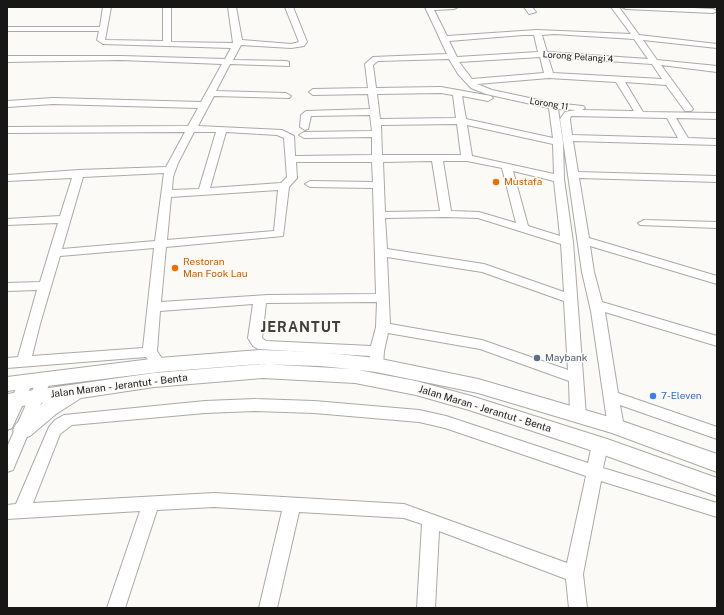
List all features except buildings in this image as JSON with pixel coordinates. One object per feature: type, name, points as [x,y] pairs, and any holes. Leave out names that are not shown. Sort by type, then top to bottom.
[{"type":"main road","name":"Jalan Maran - Jerantut - Benta","points":[[32,390],[154,359],[258,357],[320,359],[377,358],[616,427],[717,463]]},
{"type":"main road","name":"Jalan Maran - Jerantut - Benta","points":[[7,384],[32,390],[82,390],[154,380],[263,372],[355,376],[416,388],[471,403],[600,445],[717,487]]},
{"type":"main road","points":[[15,427],[82,390]]},
{"type":"street","points":[[107,7],[101,40],[103,42],[291,46],[301,44],[303,42],[289,7]]},
{"type":"street","points":[[167,7],[167,44]]},
{"type":"street","points":[[7,363],[99,357],[154,359],[153,307],[170,170],[237,44],[232,7]]},
{"type":"street","points":[[430,8],[454,7]]},
{"type":"street","points":[[616,7],[688,110]]},
{"type":"street","points":[[626,7],[714,10]]},
{"type":"street","name":"Lorong 11","points":[[430,8],[453,58],[470,82],[490,92],[554,109],[638,112],[717,110]]},
{"type":"street","points":[[7,29],[103,29]]},
{"type":"street","points":[[537,32],[549,75]]},
{"type":"street","points":[[445,39],[537,32],[637,37],[717,46]]},
{"type":"street","name":"Lorong Pelangi 4","points":[[372,91],[370,64],[372,60],[391,58],[453,58],[543,54],[654,62],[717,69]]},
{"type":"street","points":[[7,59],[82,58],[286,64]]},
{"type":"street","points":[[470,82],[549,75],[668,82]]},
{"type":"street","points":[[619,79],[638,112]]},
{"type":"street","points":[[260,300],[255,338],[258,343],[263,346],[377,358],[383,327],[383,298],[380,252],[378,159],[372,91]]},
{"type":"street","points":[[313,92],[457,92],[554,109],[574,175],[588,272],[597,308],[616,427]]},
{"type":"street","points":[[457,92],[467,158]]},
{"type":"street","points":[[211,93],[286,96]]},
{"type":"street","points":[[7,104],[60,101],[204,106]]},
{"type":"street","points":[[578,416],[567,242],[559,179],[565,119],[568,114],[578,113],[638,112],[670,115],[717,116]]},
{"type":"street","points":[[376,123],[309,113],[306,115],[304,131],[376,123],[461,121],[563,140],[717,142]]},
{"type":"street","points":[[670,115],[685,141]]},
{"type":"street","points":[[7,130],[192,128],[278,132],[289,136],[292,178],[284,186],[279,234],[54,253]]},
{"type":"street","points":[[203,192],[222,129]]},
{"type":"street","points":[[437,158],[446,214]]},
{"type":"street","points":[[290,159],[467,158],[559,179]]},
{"type":"street","points":[[507,166],[523,228]]},
{"type":"street","points":[[7,178],[78,173],[170,170]]},
{"type":"street","points":[[24,362],[26,346],[78,173]]},
{"type":"street","points":[[574,175],[717,179]]},
{"type":"street","points":[[310,184],[379,185]]},
{"type":"street","points":[[166,194],[284,186]]},
{"type":"street","points":[[561,197],[577,198]]},
{"type":"street","points":[[379,215],[446,214],[480,216],[567,242]]},
{"type":"street","points":[[7,222],[64,219]]},
{"type":"street","points":[[644,223],[717,225]]},
{"type":"street","points":[[584,240],[717,280]]},
{"type":"street","points":[[380,252],[484,268],[571,299]]},
{"type":"street","points":[[7,287],[44,286]]},
{"type":"street","points":[[153,307],[260,300],[383,298]]},
{"type":"street","points":[[597,308],[717,341]]},
{"type":"street","points":[[597,308],[717,349]]},
{"type":"street","points":[[383,327],[482,345],[575,378]]},
{"type":"street","points":[[7,464],[15,427],[32,390],[75,367],[99,357]]},
{"type":"street","points":[[611,396],[717,433]]},
{"type":"street","points":[[14,512],[54,431],[60,424],[81,417],[205,407],[254,405],[314,407],[419,416],[446,422],[594,472],[717,510]]},
{"type":"street","points":[[578,608],[574,574],[600,445]]},
{"type":"street","points":[[14,512],[214,500],[404,511],[574,574]]},
{"type":"street","points":[[116,608],[151,503]]},
{"type":"street","points":[[268,608],[292,504]]},
{"type":"street","points":[[426,608],[431,520]]},
{"type":"place","name":"Mustafa","points":[[496,182]]},
{"type":"place","name":"Restoran Man Fook Lau","points":[[175,268]]},
{"type":"place","name":"Maybank","points":[[537,358]]},
{"type":"place","name":"7-Eleven","points":[[653,396]]},
{"type":"district","name":"JERANTUT","points":[[301,328]]}]
